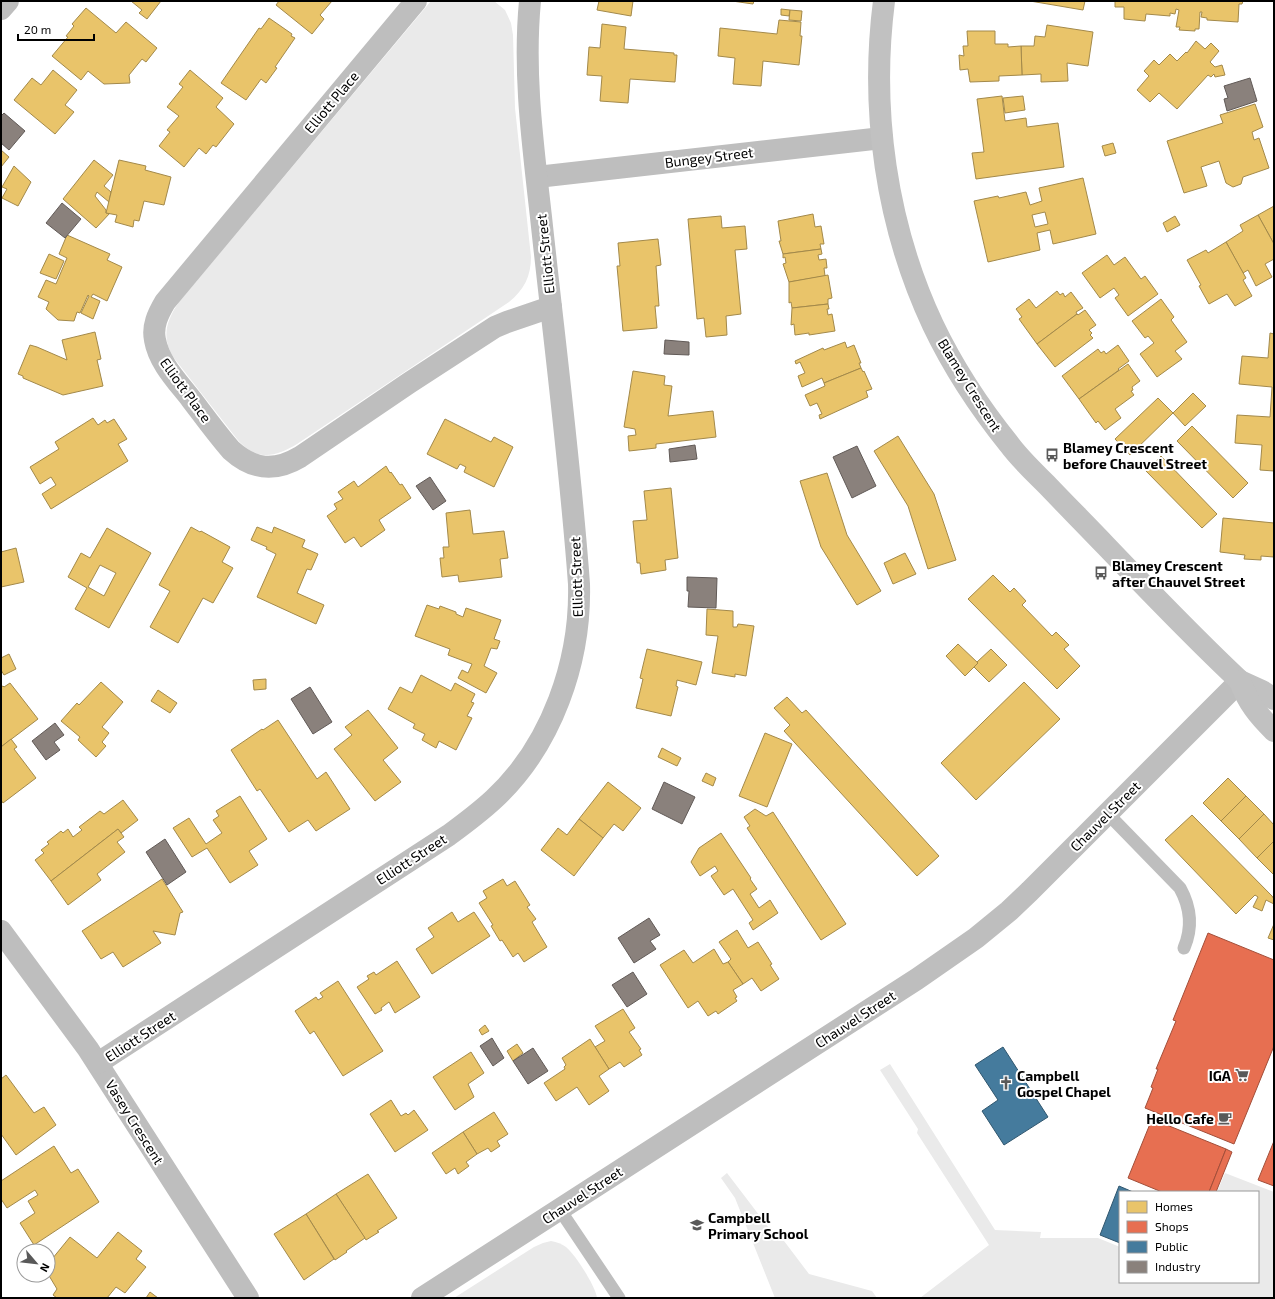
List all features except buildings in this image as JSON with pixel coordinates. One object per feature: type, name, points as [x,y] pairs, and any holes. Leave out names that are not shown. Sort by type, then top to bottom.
[{"type":"street","points":[[1,9],[8,1]]},
{"type":"street","name":"Elliott Place","points":[[416,1],[165,302],[156,318],[154,329],[158,352],[170,372],[231,450],[252,463],[261,466],[275,467],[288,463],[300,456],[495,327],[551,307]]},
{"type":"street","name":"Elliott Street","points":[[98,1063],[448,835],[473,817],[495,799],[516,775],[534,749],[550,720],[564,685],[575,646],[579,613],[578,570],[530,117],[528,79],[530,1]]},
{"type":"street","name":"Blamey Crescent","points":[[884,1],[880,36],[880,118],[888,181],[897,220],[913,275],[934,326],[945,348],[974,396],[1000,433],[1021,458],[1240,682],[1254,709],[1274,731]]},
{"type":"street","name":"Bungey Street","points":[[537,177],[882,138]]},
{"type":"street","name":"Blamey Crescent","points":[[1240,682],[1262,691],[1274,699]]},
{"type":"street","name":"Chauvel Street","points":[[422,1298],[917,979],[971,942],[1009,911],[1240,682]]},
{"type":"street","name":"Vasey Crescent","points":[[1,931],[98,1063],[248,1298]]},
{"type":"lane","points":[[1108,814],[1180,888],[1190,917],[1190,931],[1184,948]]},
{"type":"lane","points":[[560,1210],[610,1292],[619,1298]]},
{"type":"shaded area","points":[[431,1],[494,1],[505,10],[511,23],[513,35],[515,108],[531,257],[530,270],[526,282],[519,293],[509,302],[297,444],[281,452],[266,455],[258,454],[244,446],[237,439],[174,358],[167,343],[166,337],[168,323],[179,302]]},
{"type":"shaded area","points":[[890,1064],[995,1230],[1041,1232],[1040,1238],[1098,1238],[1119,1247],[1119,1283],[1259,1283],[1259,1191],[1217,1191],[1225,1173],[1274,1192],[1274,1298],[920,1298],[989,1245],[917,1133],[918,1129],[880,1070]]},
{"type":"shaded area","points":[[727,1173],[775,1236],[781,1237],[809,1274],[872,1291],[877,1298],[775,1298],[735,1198],[721,1178]]},
{"type":"shaded area","points":[[551,1241],[559,1243],[570,1251],[589,1279],[597,1298],[454,1298],[534,1247]]},
{"type":"place","name":"Blamey Crescent before Chauvel Street","points":[[1052,455]]},
{"type":"place","name":"Blamey Crescent after Chauvel Street","points":[[1101,573]]},
{"type":"place","name":"IGA","points":[[1242,1075]]},
{"type":"place","name":"Campbell Gospel Chapel","points":[[1006,1083]]},
{"type":"place","name":"Hello Cafe","points":[[1225,1118]]},
{"type":"place","name":"Campbell Primary School","points":[[697,1225]]}]
